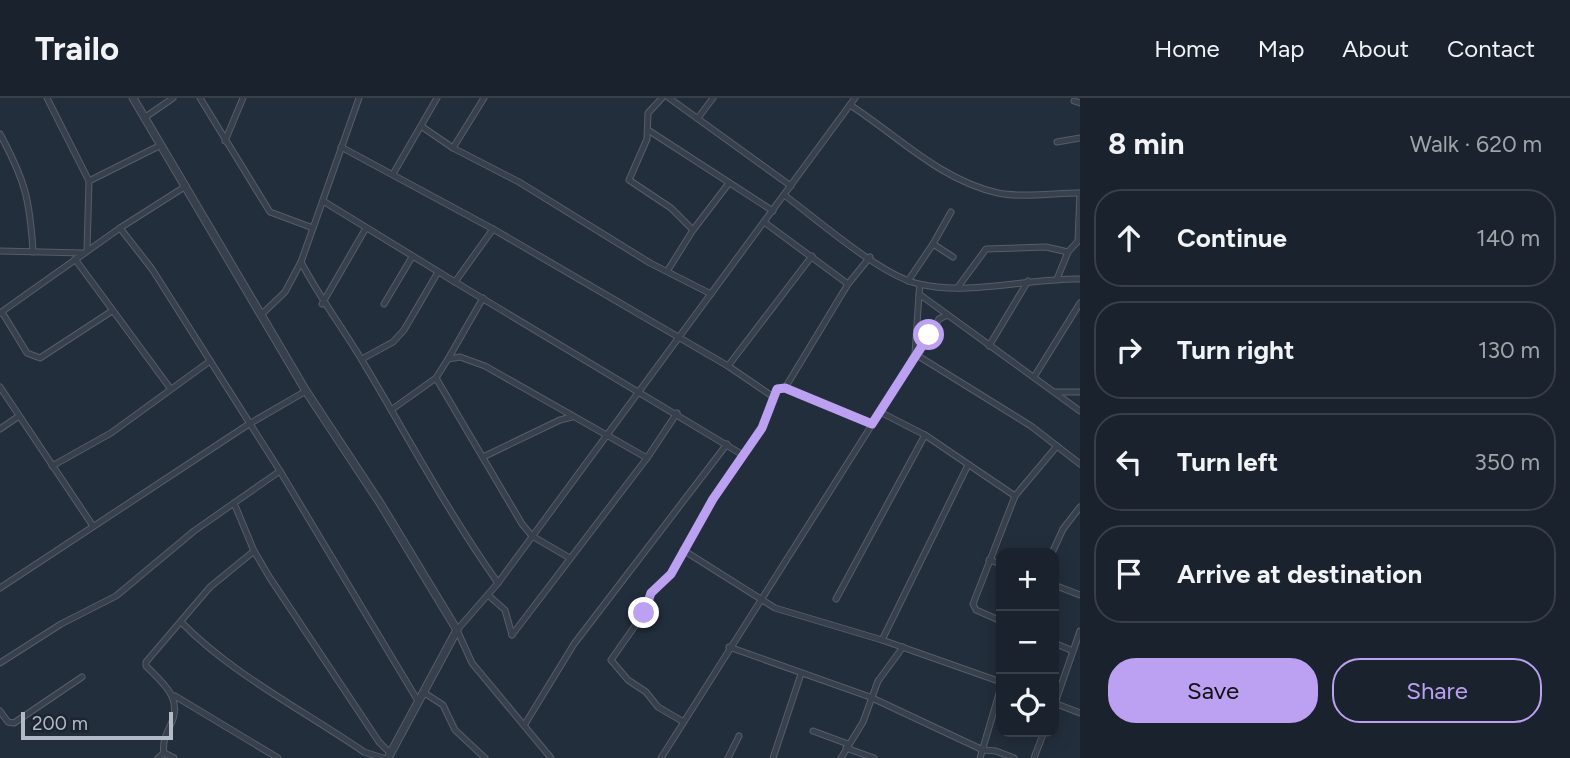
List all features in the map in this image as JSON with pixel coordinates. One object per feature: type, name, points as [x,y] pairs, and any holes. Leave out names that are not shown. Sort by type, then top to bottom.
[{"type":"street","points":[[47,98],[89,181],[85,252]]},
{"type":"street","points":[[133,98],[306,391],[380,503],[457,631],[472,663],[551,758]]},
{"type":"street","points":[[144,118],[173,98]]},
{"type":"street","points":[[200,98],[270,212],[313,228]]},
{"type":"street","points":[[225,141],[243,98]]},
{"type":"street","points":[[262,314],[285,292],[301,262],[359,98]]},
{"type":"street","points":[[393,174],[437,98]]},
{"type":"street","points":[[453,148],[485,98]]},
{"type":"street","points":[[662,98],[648,113],[645,124],[648,130],[773,211]]},
{"type":"street","points":[[669,98],[791,186]]},
{"type":"street","points":[[698,118],[713,98]]},
{"type":"street","points":[[387,756],[457,631],[498,583],[855,98]]},
{"type":"street","points":[[850,105],[928,162],[975,185],[1007,194],[1080,193],[1078,241],[1068,252],[1057,279]]},
{"type":"street","points":[[421,126],[453,148],[519,182],[650,263],[711,294]]},
{"type":"street","points":[[648,130],[629,180],[671,208],[693,230]]},
{"type":"street","points":[[0,134],[22,176],[30,201],[33,252]]},
{"type":"street","points":[[1057,142],[1080,138]]},
{"type":"street","points":[[89,181],[161,145]]},
{"type":"street","points":[[341,147],[493,229],[728,366],[772,396]]},
{"type":"street","points":[[668,270],[693,230],[729,183]]},
{"type":"street","points":[[112,311],[40,358],[27,353],[1,312],[120,228],[186,186]]},
{"type":"street","points":[[784,195],[870,257],[908,281],[920,285],[958,288],[1080,279]]},
{"type":"street","points":[[323,201],[743,455]]},
{"type":"street","points":[[908,281],[951,212]]},
{"type":"street","points":[[764,222],[848,284]]},
{"type":"street","points":[[120,228],[152,269],[280,471],[418,701]]},
{"type":"street","points":[[323,304],[366,228]]},
{"type":"street","points":[[455,282],[493,229]]},
{"type":"street","points":[[933,244],[953,257]]},
{"type":"street","points":[[958,288],[986,249],[1046,247],[1068,252]]},
{"type":"street","points":[[0,251],[85,252]]},
{"type":"street","points":[[728,366],[812,256]]},
{"type":"street","points":[[384,304],[412,257]]},
{"type":"street","points":[[785,388],[848,284],[870,257]]},
{"type":"street","points":[[75,259],[170,387]]},
{"type":"street","points":[[301,262],[323,304],[362,359],[475,551],[498,583]]},
{"type":"street","points":[[362,359],[393,342],[404,330],[438,272]]},
{"type":"street","points":[[989,346],[1028,281]]},
{"type":"street","points":[[916,354],[920,285]]},
{"type":"street","points":[[919,294],[1080,411]]},
{"type":"street","points":[[391,410],[436,378],[483,298]]},
{"type":"street","points":[[1034,377],[1080,303]]},
{"type":"street","points":[[661,758],[916,354],[939,319],[947,315]]},
{"type":"street","points":[[916,354],[1031,426],[1077,462],[1080,453]]},
{"type":"street","points":[[448,359],[460,357],[485,366],[647,458]]},
{"type":"street","points":[[52,466],[111,433],[170,387],[210,361]]},
{"type":"street","points":[[436,378],[522,524],[532,536],[568,558]]},
{"type":"street","points":[[0,387],[93,526]]},
{"type":"street","points":[[682,721],[658,707],[648,693],[626,678],[611,660],[644,613],[651,593],[671,574],[683,550],[766,421],[772,396],[777,389],[785,388],[872,424]]},
{"type":"street","points":[[0,588],[249,424],[306,391]]},
{"type":"street","points":[[1055,391],[1080,392]]},
{"type":"street","points":[[880,412],[925,435],[1015,496]]},
{"type":"street","points":[[488,595],[506,613],[512,635],[568,558],[647,458],[677,413]]},
{"type":"street","points":[[0,429],[19,416]]},
{"type":"street","points":[[483,457],[572,417]]},
{"type":"street","points":[[836,599],[925,435]]},
{"type":"street","points":[[525,724],[574,644],[727,444]]},
{"type":"street","points":[[996,618],[973,606],[989,560],[1015,496],[1057,446]]},
{"type":"street","points":[[882,640],[968,465]]},
{"type":"street","points":[[0,663],[61,624],[116,596],[194,531],[280,471]]},
{"type":"street","points":[[234,503],[254,551],[387,756]]},
{"type":"street","points":[[1054,548],[1063,529],[1080,507]]},
{"type":"street","points":[[683,550],[783,611],[903,647],[996,683]]},
{"type":"street","points":[[254,551],[220,578],[145,664],[172,694],[278,758]]},
{"type":"street","points":[[989,560],[996,562]]},
{"type":"street","points":[[1059,587],[1080,595]]},
{"type":"street","points":[[181,622],[201,643],[233,666],[364,752],[387,756]]},
{"type":"street","points":[[1059,690],[1080,631]]},
{"type":"street","points":[[1059,645],[1073,651]]},
{"type":"street","points":[[729,647],[870,697],[983,750],[996,751],[1014,758]]},
{"type":"street","points":[[841,758],[863,722],[870,697],[903,647]]},
{"type":"street","points":[[773,758],[801,674]]},
{"type":"street","points":[[0,710],[8,722],[14,723],[82,677]]},
{"type":"street","points":[[423,692],[443,705],[455,730],[485,758]]},
{"type":"street","points":[[164,753],[164,742],[176,714],[172,694]]},
{"type":"street","points":[[980,758],[996,703]]},
{"type":"street","points":[[1059,706],[1080,713]]},
{"type":"street","points":[[813,732],[874,758]]},
{"type":"street","points":[[728,758],[739,736]]},
{"type":"street","points":[[1034,758],[1042,737]]},
{"type":"street","points":[[158,758],[164,753]]},
{"type":"street","points":[[164,753],[174,758]]},
{"type":"route","points":[[644,613],[651,593],[671,574],[713,499],[762,428],[772,396],[777,389],[785,388],[848,411],[872,424],[929,335]]}]
